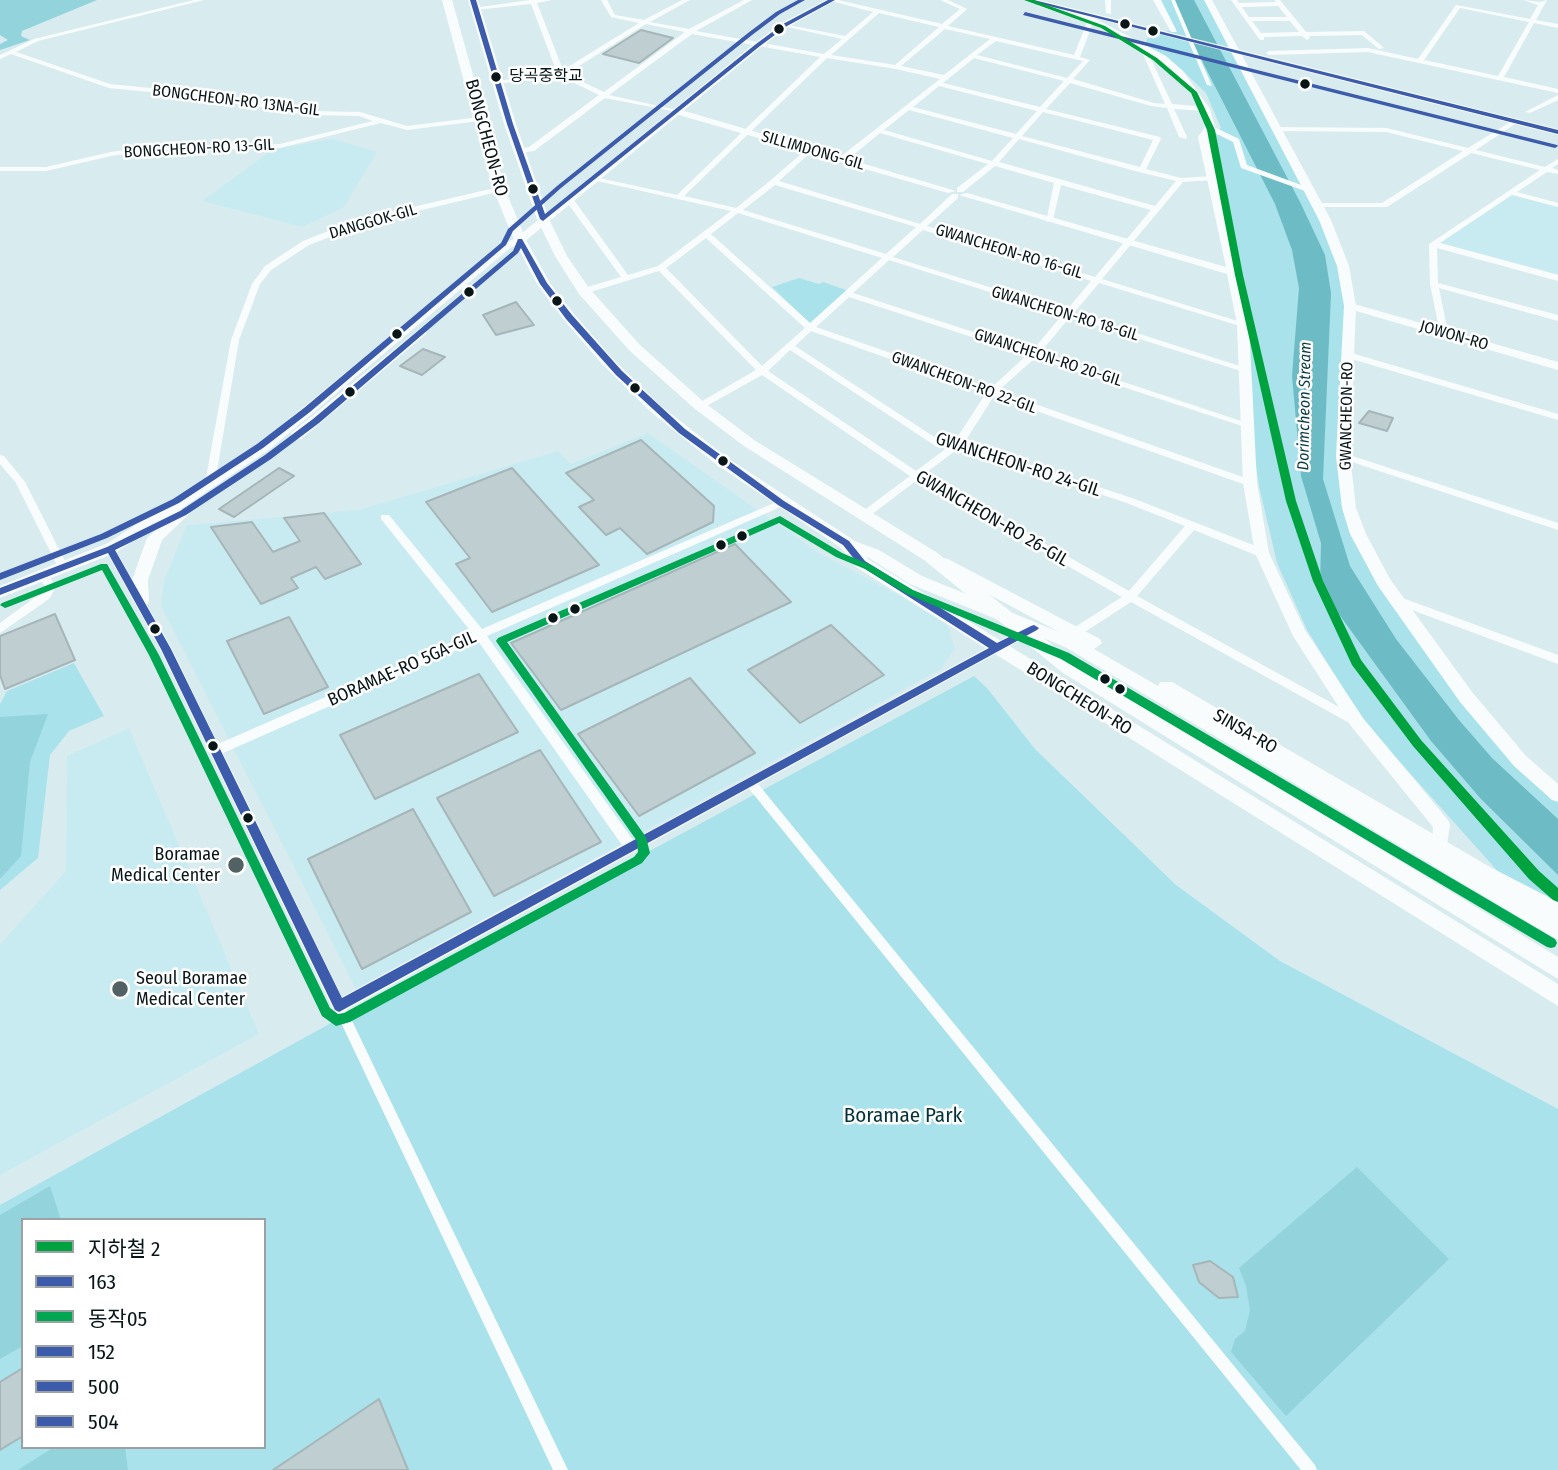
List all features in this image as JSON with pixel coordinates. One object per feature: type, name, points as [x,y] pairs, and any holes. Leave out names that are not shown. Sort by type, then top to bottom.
[{"type":"main road","name":"BONGCHEON-RO","points":[[447,0],[499,189],[520,240],[544,284],[607,361],[656,409],[723,463],[846,543],[862,563],[1558,996]]},
{"type":"main road","points":[[110,549],[210,483],[306,413],[506,246],[520,240],[593,177],[758,45],[785,25],[831,0]]},
{"type":"main road","points":[[1028,0],[1156,33],[1176,34]]},
{"type":"main road","points":[[1056,0],[1202,41],[1558,132]]},
{"type":"main road","points":[[1157,0],[1176,34]]},
{"type":"main road","name":"GWANCHEON-RO","points":[[1208,0],[1336,243],[1350,306],[1343,456],[1349,508],[1358,534],[1397,600],[1466,697],[1520,761],[1558,795]]},
{"type":"main road","name":"BONGCHEON-RO","points":[[475,4],[519,151],[543,219],[561,256],[584,291],[635,348],[700,406],[749,443],[930,556],[1010,618],[1030,630],[1069,668],[1558,969]]},
{"type":"main road","points":[[1236,49],[1270,52],[1313,69],[1558,124]]},
{"type":"main road","points":[[473,90],[489,93],[498,84]]},
{"type":"main road","points":[[481,122],[494,117],[510,124]]},
{"type":"main road","points":[[0,592],[110,549],[183,513],[268,457],[316,421],[516,252],[520,240]]},
{"type":"main road","points":[[723,463],[712,447],[715,438],[728,437],[749,443]]},
{"type":"main road","points":[[141,601],[141,580],[155,538],[183,513]]},
{"type":"main road","points":[[846,543],[874,554],[916,580],[1010,618]]},
{"type":"main road","name":"SINSA-RO","points":[[930,556],[1076,632],[1440,846],[1479,879],[1558,912]]},
{"type":"main road","name":"SINSA-RO","points":[[1030,630],[1071,643],[1479,879],[1558,931]]},
{"type":"street","points":[[0,57],[36,40],[201,0]]},
{"type":"street","points":[[475,4],[549,0]]},
{"type":"street","points":[[604,0],[613,16],[758,45],[896,67],[1157,138],[1142,170]]},
{"type":"street","points":[[498,84],[561,74],[645,22],[687,0]]},
{"type":"street","points":[[519,151],[531,149],[691,31],[749,0]]},
{"type":"street","points":[[700,406],[762,372],[921,225],[993,164],[1087,60],[831,0]]},
{"type":"street","points":[[896,67],[964,9],[943,0]]},
{"type":"street","points":[[1028,0],[1091,20],[1142,45],[1180,73],[1206,109],[1210,127],[1203,137],[1243,324],[1245,424],[1250,483],[1262,553],[1298,632],[1357,722],[1442,825],[1440,846]]},
{"type":"street","points":[[1108,0],[1109,13]]},
{"type":"street","points":[[1172,0],[1210,85]]},
{"type":"street","points":[[1500,78],[1543,2],[1526,0]]},
{"type":"street","points":[[533,1],[561,74],[606,96],[675,111]]},
{"type":"street","points":[[1236,2],[1279,2],[1317,51]]},
{"type":"street","points":[[1236,2],[1270,52],[1365,50],[1558,91]]},
{"type":"street","points":[[1420,61],[1458,6],[1558,26]]},
{"type":"street","points":[[680,196],[825,55],[878,11]]},
{"type":"street","points":[[1248,19],[1292,19]]},
{"type":"street","points":[[1077,57],[1091,20]]},
{"type":"street","points":[[785,25],[848,38]]},
{"type":"street","points":[[1142,45],[1146,38],[1156,33]]},
{"type":"street","points":[[1259,34],[1364,33],[1381,48]]},
{"type":"street","points":[[843,159],[995,38]]},
{"type":"street","points":[[1142,45],[1183,137]]},
{"type":"street","name":"BONGCHEON-RO 13NA-GIL","points":[[11,52],[110,86],[230,98],[310,113],[360,114],[381,121]]},
{"type":"street","points":[[973,56],[1169,108],[1206,109]]},
{"type":"street","points":[[1528,112],[1558,97]]},
{"type":"street","points":[[909,108],[1181,180],[1213,178]]},
{"type":"street","name":"SILLIMDONG-GIL","points":[[675,111],[1234,273]]},
{"type":"street","name":"BONGCHEON-RO 13-GIL","points":[[0,169],[46,169],[111,154],[155,148],[280,146],[381,121],[407,128],[481,122]]},
{"type":"street","points":[[1317,205],[1384,205],[1514,122]]},
{"type":"street","points":[[1210,127],[1236,141],[1244,166],[1308,189]]},
{"type":"street","points":[[1277,129],[1386,130],[1558,172]]},
{"type":"street","points":[[878,131],[1156,209]]},
{"type":"street","points":[[584,291],[661,268],[774,182],[808,150]]},
{"type":"street","points":[[1433,244],[1558,161]]},
{"type":"street","name":"GWANCHEON-RO 18-GIL","points":[[593,177],[736,210],[1244,369]]},
{"type":"street","points":[[863,516],[958,444],[991,393],[1035,353],[1181,180]]},
{"type":"street","name":"GWANCHEON-RO 16-GIL","points":[[774,182],[1243,324]]},
{"type":"street","points":[[1049,220],[1058,182]]},
{"type":"street","name":"DANGGOK-GIL","points":[[210,483],[235,340],[256,284],[268,268],[306,243],[360,222],[499,189]]},
{"type":"street","points":[[1512,193],[1558,205]]},
{"type":"street","points":[[568,198],[626,278]]},
{"type":"street","name":"GWANCHEON-RO 22-GIL","points":[[706,234],[810,328],[1250,483]]},
{"type":"street","points":[[1433,244],[1558,278]]},
{"type":"street","points":[[1433,244],[1434,284],[1444,333]]},
{"type":"street","name":"GWANCHEON-RO 26-GIL","points":[[661,268],[762,372],[917,476],[1357,722]]},
{"type":"street","points":[[1434,284],[1558,318]]},
{"type":"street","name":"GWANCHEON-RO 20-GIL","points":[[849,294],[1245,424]]},
{"type":"street","name":"JOWON-RO","points":[[1350,306],[1558,366]]},
{"type":"street","name":"GWANCHEON-RO 24-GIL","points":[[790,346],[940,444],[958,444],[1128,500],[1262,553]]},
{"type":"street","points":[[1348,355],[1558,417]]},
{"type":"street","points":[[1343,456],[1558,526]]},
{"type":"street","points":[[0,458],[20,482],[63,567]]},
{"type":"street","name":"BORAMAE-RO 5GA-GIL","points":[[215,751],[781,503]]},
{"type":"street","points":[[385,517],[481,635],[631,848]]},
{"type":"street","points":[[1076,632],[1130,597],[1192,525]]},
{"type":"street","points":[[110,549],[141,601],[215,751],[561,1470]]},
{"type":"street","points":[[0,629],[45,596],[51,587],[43,575]]},
{"type":"street","points":[[1397,600],[1558,660]]},
{"type":"street","points":[[339,1006],[1030,630]]},
{"type":"street","points":[[750,782],[1310,1470]]},
{"type":"shaded area","points":[[0,0],[97,0],[22,31],[21,36],[30,40],[0,50],[0,44],[8,40],[0,35]]},
{"type":"shaded area","points":[[333,139],[377,152],[344,207],[303,227],[202,201],[273,149]]},
{"type":"shaded area","points":[[1512,193],[1558,205],[1558,274],[1437,242]]},
{"type":"shaded area","points":[[648,433],[819,553],[900,596],[948,626],[955,648],[941,669],[356,989],[161,606],[164,581],[187,525],[359,510],[558,451],[571,464]]},
{"type":"shaded area","points":[[48,714],[30,762],[21,856],[0,879],[0,717]]},
{"type":"shaded area","name":"Seoul Boramae Medical Center","points":[[129,728],[259,1034],[0,1175],[0,944],[66,871],[67,756]]},
{"type":"shaded area","points":[[1357,1167],[1449,1259],[1286,1416],[1231,1352],[1235,1339],[1245,1331],[1250,1310],[1246,1286],[1239,1268]]},
{"type":"shaded area","points":[[50,1186],[60,1218],[21,1218],[21,1347],[0,1359],[0,1215]]},
{"type":"shaded area","points":[[51,1449],[125,1449],[128,1470],[18,1470]]},
{"type":"green space","points":[[1160,0],[1206,0],[1334,246],[1346,309],[1345,501],[1438,669],[1558,795],[1558,926],[1521,902],[1494,867],[1365,723],[1307,630],[1277,563],[1259,486],[1250,427],[1242,274],[1209,138],[1221,128],[1206,93],[1182,70],[1145,45],[1147,39],[1176,29]]},
{"type":"green space","points":[[799,278],[819,284],[823,282],[849,291],[811,324],[772,287]]},
{"type":"green space","points":[[74,663],[104,716],[69,731],[50,755],[38,858],[0,890],[0,704],[7,691]]},
{"type":"green space","name":"Boramae Park","points":[[974,676],[987,688],[1035,749],[1176,885],[1280,961],[1558,1109],[1558,1470],[0,1470],[0,1205]]},
{"type":"water","name":"Dorimcheon Stream","points":[[1171,0],[1194,0],[1325,255],[1331,293],[1323,479],[1350,566],[1396,639],[1459,720],[1492,758],[1558,819],[1558,875],[1481,799],[1431,741],[1320,588],[1321,543],[1301,476],[1292,376],[1299,288],[1292,250],[1275,204]]},
{"type":"building","points":[[641,30],[673,38],[639,63],[603,54]]},
{"type":"building","points":[[516,302],[534,325],[496,335],[483,315]]},
{"type":"building","points":[[423,349],[445,357],[422,375],[400,366]]},
{"type":"building","points":[[1369,411],[1393,418],[1387,431],[1359,423]]},
{"type":"building","points":[[641,440],[714,506],[713,522],[647,554],[620,528],[606,535],[579,507],[594,500],[566,473]]},
{"type":"building","points":[[279,468],[294,476],[234,517],[219,509]]},
{"type":"building","points":[[512,468],[599,565],[492,612],[456,564],[470,558],[426,502]]},
{"type":"building","points":[[324,513],[361,564],[325,579],[316,567],[291,578],[298,588],[261,604],[211,527],[252,522],[273,552],[300,541],[284,518]]},
{"type":"building","points":[[735,544],[791,602],[561,710],[511,643]]},
{"type":"building","points":[[55,614],[75,660],[5,689],[0,675],[0,636]]},
{"type":"building","points":[[289,617],[328,687],[264,714],[227,641]]},
{"type":"building","points":[[831,625],[884,675],[800,723],[748,670]]},
{"type":"building","points":[[479,674],[518,732],[375,799],[340,735]]},
{"type":"building","points":[[690,678],[755,753],[639,816],[578,734]]},
{"type":"building","points":[[540,750],[601,842],[494,896],[437,798]]},
{"type":"building","points":[[413,809],[471,912],[362,969],[308,859]]},
{"type":"building","points":[[1210,1261],[1233,1277],[1238,1297],[1219,1298],[1199,1282],[1193,1265]]},
{"type":"building","points":[[21,1369],[21,1437],[0,1450],[0,1382]]},
{"type":"building","points":[[379,1399],[408,1470],[273,1470]]},
{"type":"metro line","name":"2","points":[[1027,0],[1103,27],[1155,59],[1194,92],[1211,130],[1239,275],[1291,501],[1318,581],[1356,662],[1417,743],[1534,875],[1558,896]]},
{"type":"transit line","name":"500","points":[[473,0],[510,124],[543,219],[758,45],[785,25],[832,0]]},
{"type":"transit line","name":"152","points":[[0,577],[104,536],[176,501],[260,446],[307,410],[504,244],[510,230],[559,187],[750,34],[778,13],[802,0]]},
{"type":"transit line","name":"500","points":[[1028,0],[1558,132]]},
{"type":"transit line","name":"504","points":[[1025,14],[1555,146]]},
{"type":"transit line","name":"163","points":[[520,240],[544,284],[569,317],[619,373],[682,431],[781,503],[846,543],[862,563],[997,648]]},
{"type":"transit line","name":"163","points":[[0,592],[110,549],[183,513],[268,457],[316,421],[516,252],[520,240]]},
{"type":"transit line","name":"동작05","points":[[5,605],[104,566],[154,655],[326,1012],[336,1020],[346,1018],[638,860],[644,853],[642,840],[501,641],[780,519],[839,555],[868,567],[910,592],[1065,656],[1551,943]]},
{"type":"transit line","name":"163","points":[[110,549],[166,649],[339,1006],[1034,628]]},
{"type":"place","name":"당곡중학교","points":[[496,77]]},
{"type":"place","name":"Boramae Medical Center","points":[[236,865]]},
{"type":"place","name":"Seoul Boramae Medical Center","points":[[120,989]]}]
